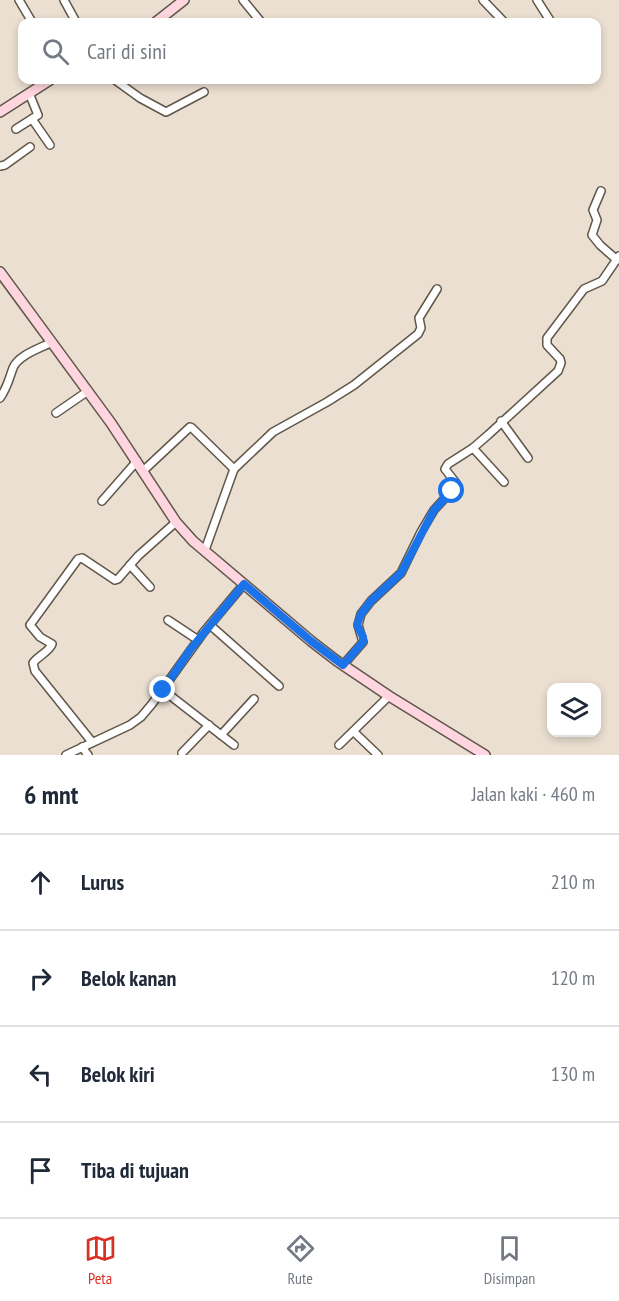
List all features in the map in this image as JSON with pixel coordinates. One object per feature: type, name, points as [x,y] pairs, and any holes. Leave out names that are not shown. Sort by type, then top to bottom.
[{"type":"main road","points":[[161,18],[184,0]]},
{"type":"main road","points":[[2,107],[44,84]]},
{"type":"main road","points":[[0,272],[88,391],[176,522],[205,550],[311,641],[389,696],[485,755]]},
{"type":"street","points":[[19,0],[30,18]]},
{"type":"street","points":[[64,0],[74,18]]},
{"type":"street","points":[[243,0],[258,18]]},
{"type":"street","points":[[483,0],[500,18]]},
{"type":"street","points":[[537,0],[548,18]]},
{"type":"street","points":[[121,84],[166,112],[204,92]]},
{"type":"street","points":[[16,129],[32,119],[38,112],[29,93]]},
{"type":"street","points":[[32,119],[50,145]]},
{"type":"street","points":[[0,166],[5,165],[30,147]]},
{"type":"street","points":[[343,665],[363,642],[357,625],[361,614],[371,601],[401,573],[434,510],[455,487],[456,483],[445,468],[473,447],[544,385],[561,367],[560,359],[547,345],[547,338],[584,289],[588,285],[602,281],[618,258],[600,245],[592,235],[597,220],[593,210],[601,191]]},
{"type":"street","points":[[205,550],[234,469],[273,432],[354,385],[418,334],[421,328],[419,318],[437,289]]},
{"type":"street","points":[[0,398],[10,383],[13,367],[17,361],[52,342]]},
{"type":"street","points":[[56,412],[88,391]]},
{"type":"street","points":[[501,422],[528,458]]},
{"type":"street","points":[[143,471],[190,427],[234,469]]},
{"type":"street","points":[[473,447],[504,482]]},
{"type":"street","points":[[102,501],[137,461]]},
{"type":"street","points":[[92,742],[34,671],[33,663],[51,648],[52,644],[40,637],[30,628],[30,625],[78,559],[82,558],[115,580],[121,577],[138,556],[176,522]]},
{"type":"street","points":[[130,566],[150,587]]},
{"type":"street","points":[[66,755],[130,725],[146,710],[198,640],[244,584]]},
{"type":"street","points":[[168,620],[198,640]]},
{"type":"street","points":[[210,625],[279,686]]},
{"type":"street","points":[[163,690],[234,745]]},
{"type":"street","points":[[339,746],[389,696]]},
{"type":"street","points":[[222,735],[254,699]]},
{"type":"street","points":[[182,753],[209,725]]},
{"type":"street","points":[[354,732],[378,755]]},
{"type":"street","points":[[82,747],[88,755]]},
{"type":"route","points":[[163,690],[190,650],[244,584],[343,665],[363,642],[357,625],[361,614],[371,601],[401,573],[434,510],[452,491]]}]
